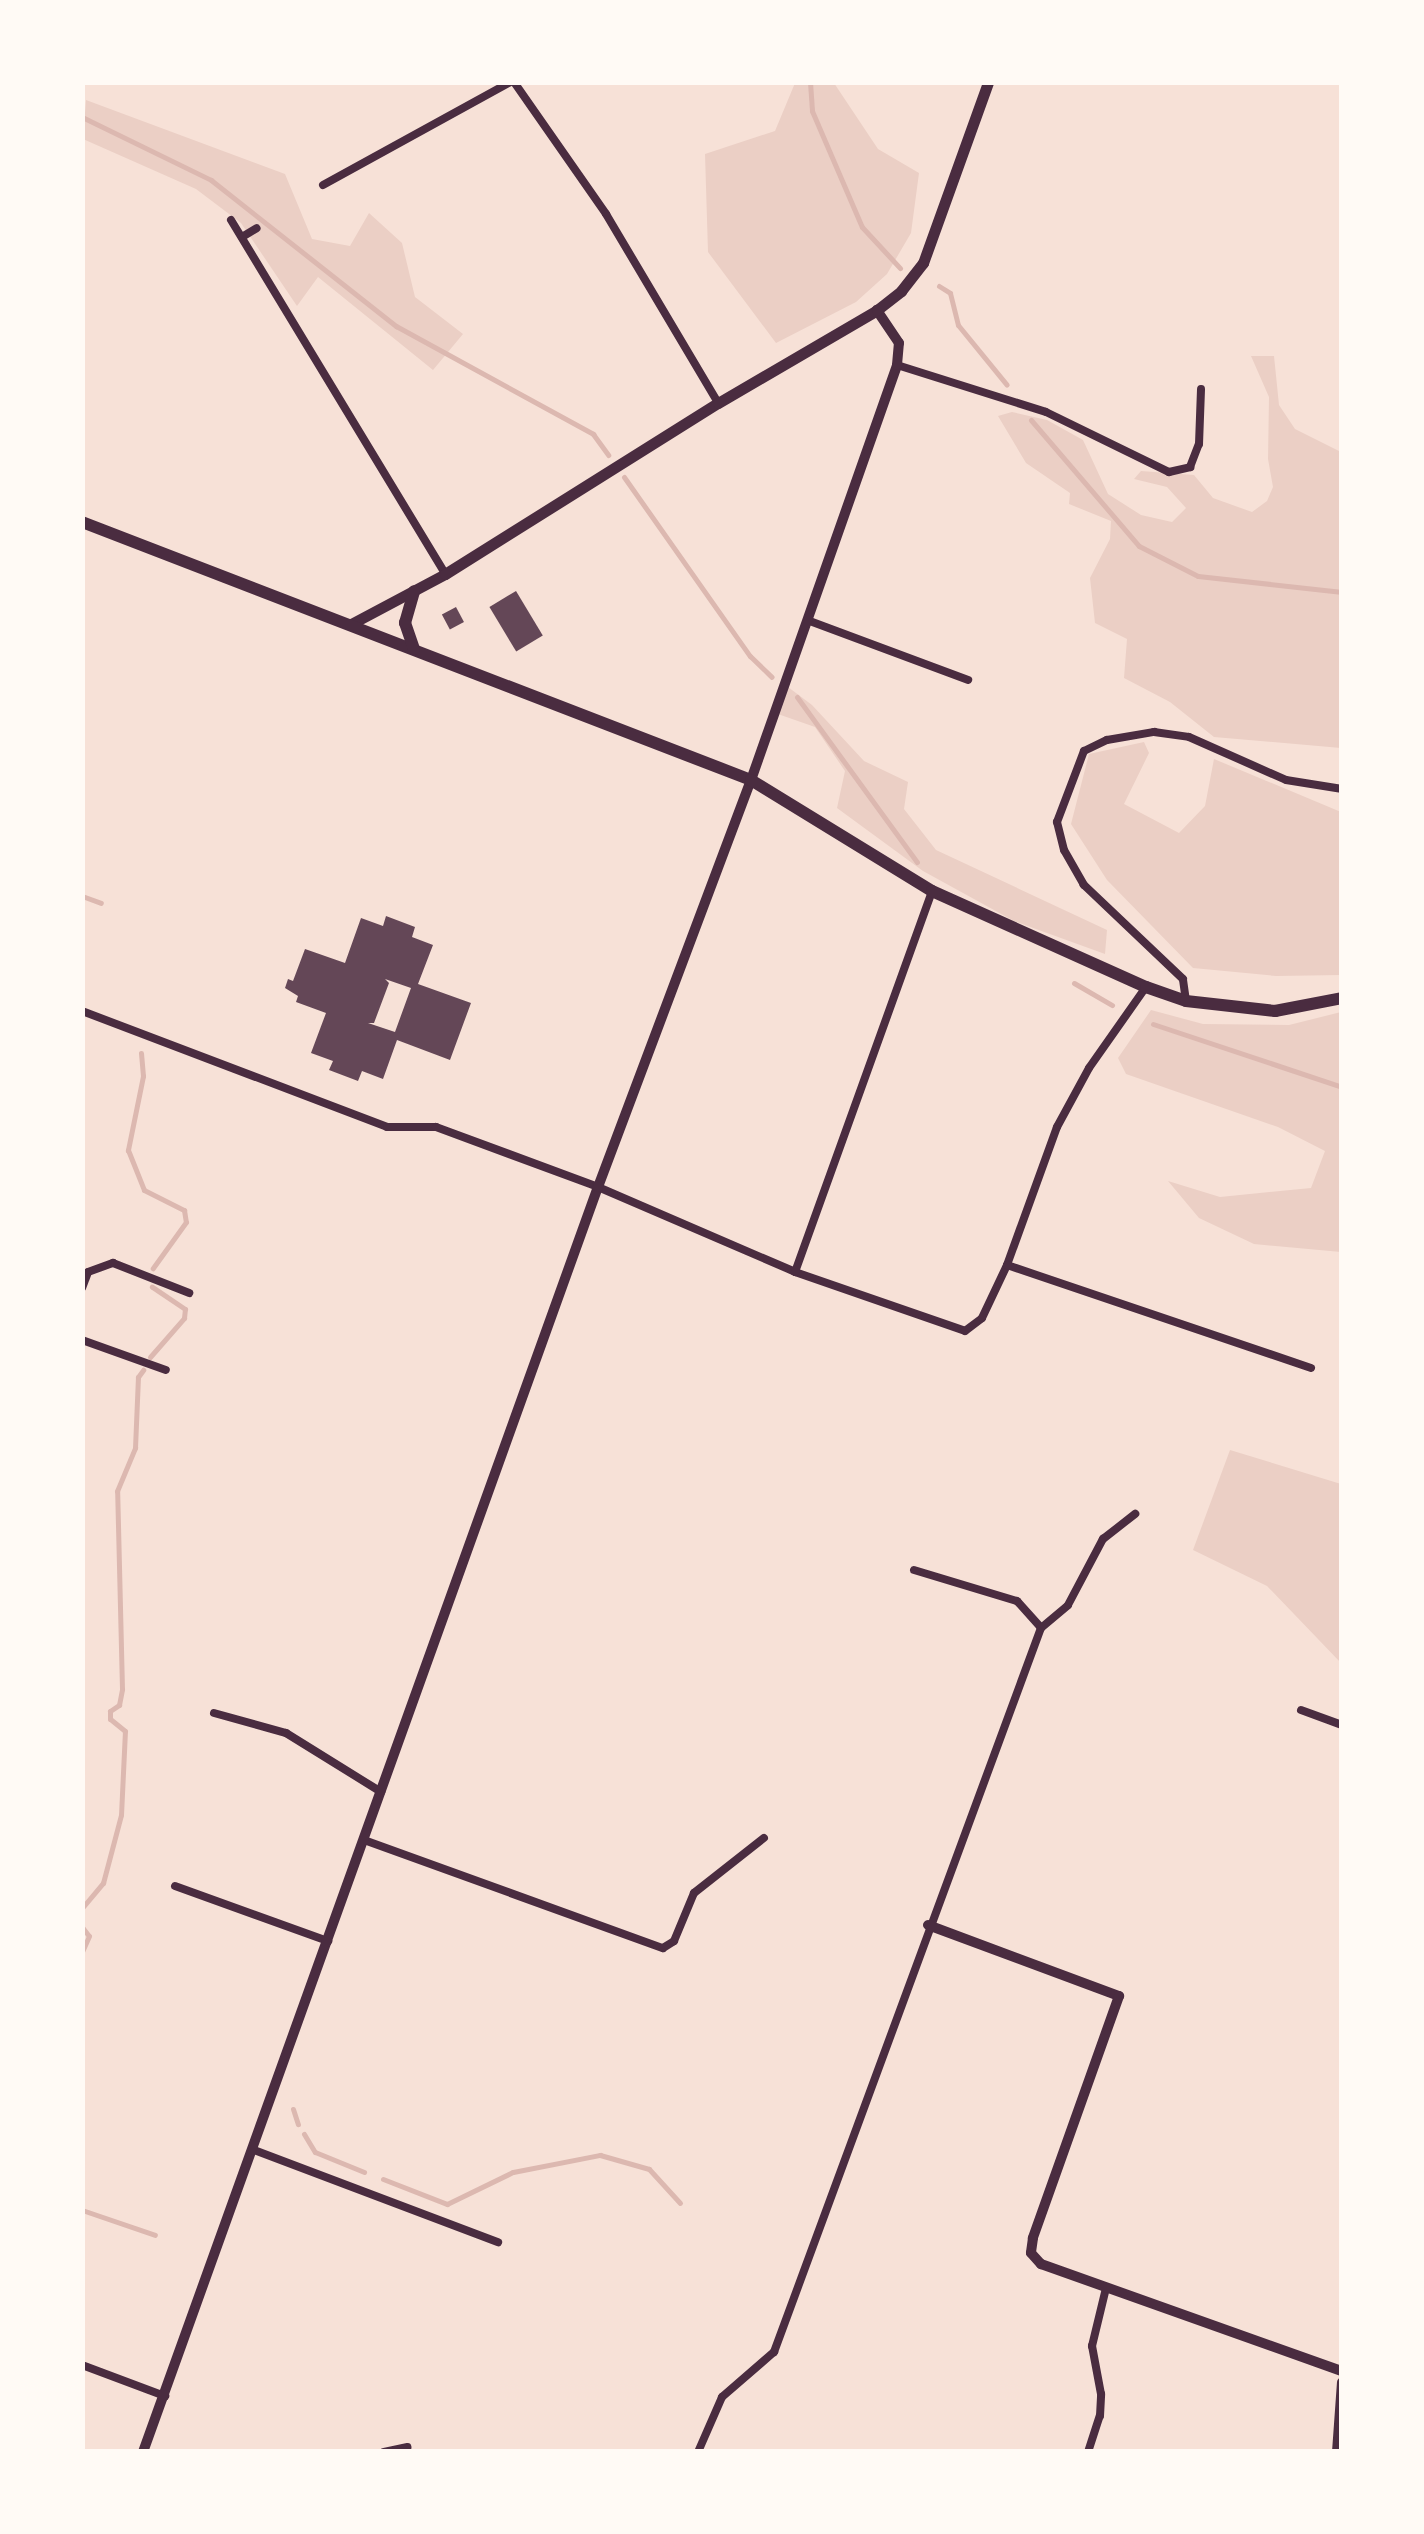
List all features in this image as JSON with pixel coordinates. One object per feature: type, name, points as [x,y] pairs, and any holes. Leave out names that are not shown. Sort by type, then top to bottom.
[{"type":"main road","points":[[350,624],[445,574],[718,403],[877,310],[923,264],[988,82]]},
{"type":"main road","points":[[82,522],[751,780],[932,892],[1146,987],[1186,1001],[1274,1011],[1342,998]]},
{"type":"main road","points":[[414,590],[406,623],[414,649]]},
{"type":"street","points":[[324,186],[512,82],[606,214],[718,403]]},
{"type":"street","points":[[231,220],[445,574]]},
{"type":"street","points":[[242,237],[257,228]]},
{"type":"street","points":[[143,2452],[598,1188],[751,780],[897,364],[899,343],[877,310]]},
{"type":"street","points":[[897,364],[1046,412],[1169,472],[1190,467],[1199,444],[1201,389]]},
{"type":"street","points":[[808,620],[968,680]]},
{"type":"street","points":[[1186,1001],[1182,979],[1084,885],[1064,850],[1056,822],[1084,750],[1107,740],[1154,732],[1189,738],[1286,780],[1342,788]]},
{"type":"street","points":[[795,1272],[932,892]]},
{"type":"street","points":[[82,1012],[387,1127],[436,1127],[598,1188],[795,1272],[965,1332],[982,1318],[1008,1265],[1058,1127],[1089,1068],[1146,987]]},
{"type":"street","points":[[82,1288],[85,1271],[114,1263],[189,1292]]},
{"type":"street","points":[[1008,1265],[1311,1368]]},
{"type":"street","points":[[82,1340],[166,1370]]},
{"type":"street","points":[[698,2452],[722,2398],[774,2352],[928,1925],[1041,1628],[1068,1605],[1102,1539],[1135,1514]]},
{"type":"street","points":[[914,1570],[1016,1601],[1041,1628]]},
{"type":"street","points":[[1301,1710],[1342,1725]]},
{"type":"street","points":[[214,1713],[286,1733],[382,1792]]},
{"type":"street","points":[[364,1840],[663,1948],[674,1942],[694,1892],[764,1838]]},
{"type":"street","points":[[176,1886],[328,1941]]},
{"type":"street","points":[[928,1925],[1119,1996],[1031,2252],[1041,2264],[1342,2371]]},
{"type":"street","points":[[254,2150],[498,2242]]},
{"type":"street","points":[[1088,2452],[1100,2416],[1102,2394],[1092,2346],[1106,2288]]},
{"type":"street","points":[[82,2366],[165,2396]]},
{"type":"street","points":[[1337,2452],[1342,2382]]},
{"type":"street","points":[[384,2452],[407,2447]]},
{"type":"shaded area","points":[[795,83],[834,83],[878,149],[919,173],[911,233],[887,274],[856,302],[776,343],[708,252],[705,154],[775,131]]},
{"type":"shaded area","points":[[86,100],[285,174],[312,239],[350,246],[369,213],[402,243],[415,297],[463,334],[433,370],[318,277],[297,306],[241,223],[196,189],[83,139]]},
{"type":"shaded area","points":[[1251,356],[1274,356],[1279,405],[1295,429],[1341,452],[1341,748],[1214,737],[1170,702],[1124,678],[1127,639],[1095,623],[1090,578],[1110,539],[1111,521],[1069,504],[1070,493],[1026,463],[998,416],[1012,412],[1047,420],[1083,440],[1108,494],[1141,515],[1172,522],[1186,508],[1167,487],[1134,479],[1141,471],[1194,475],[1213,498],[1252,512],[1267,501],[1273,487],[1268,459],[1269,397]]},
{"type":"shaded area","points":[[788,687],[812,705],[864,761],[908,782],[904,809],[936,850],[1107,930],[1105,954],[1014,921],[923,871],[837,808],[845,771],[815,727],[775,713]]},
{"type":"shaded area","points":[[1144,742],[1149,753],[1124,804],[1179,833],[1205,806],[1214,759],[1341,812],[1341,975],[1276,976],[1193,968],[1107,880],[1071,824],[1089,754]]},
{"type":"shaded area","points":[[1151,1010],[1203,1024],[1289,1025],[1341,1012],[1341,1252],[1254,1244],[1199,1218],[1168,1181],[1220,1197],[1311,1188],[1325,1151],[1278,1127],[1126,1074],[1118,1058]]},
{"type":"shaded area","points":[[1230,1450],[1341,1484],[1341,1663],[1267,1586],[1193,1550]]},
{"type":"building","points":[[516,591],[543,636],[516,652],[489,607]]},
{"type":"building","points":[[456,607],[464,622],[450,630],[442,615]]},
{"type":"building","points":[[386,916],[415,927],[412,937],[433,945],[418,984],[471,1003],[450,1060],[397,1040],[383,1079],[362,1071],[358,1081],[329,1070],[333,1061],[311,1053],[326,1013],[296,1002],[298,996],[285,988],[288,979],[293,981],[305,949],[345,963],[361,918],[383,926]],"holes":[[[385,979],[411,988],[395,1032],[368,1023],[374,1023],[389,983]]]},
{"type":"waterway","points":[[810,82],[812,111],[862,227],[900,268]]},
{"type":"waterway","points":[[82,117],[211,180],[396,326],[593,434],[608,455]]},
{"type":"waterway","points":[[939,286],[950,293],[958,325],[1007,385]]},
{"type":"waterway","points":[[1031,420],[1139,546],[1198,576],[1342,592]]},
{"type":"waterway","points":[[624,477],[750,656],[772,677]]},
{"type":"waterway","points":[[797,697],[917,862]]},
{"type":"waterway","points":[[82,896],[101,903]]},
{"type":"waterway","points":[[1074,983],[1112,1005]]},
{"type":"waterway","points":[[1153,1024],[1342,1087]]},
{"type":"waterway","points":[[141,1053],[143,1076],[128,1150],[144,1190],[184,1210],[186,1222],[153,1268]]},
{"type":"waterway","points":[[150,1357],[184,1318],[185,1309],[152,1287]]},
{"type":"waterway","points":[[82,1908],[103,1883],[121,1815],[125,1731],[110,1719],[110,1711],[119,1705],[122,1689],[117,1491],[135,1448],[138,1377],[143,1370]]},
{"type":"waterway","points":[[82,1927],[89,1936],[82,1952]]},
{"type":"waterway","points":[[293,2109],[298,2124]]},
{"type":"waterway","points":[[304,2134],[315,2152],[364,2172]]},
{"type":"waterway","points":[[383,2179],[447,2204],[513,2172],[600,2155],[649,2169],[680,2203]]},
{"type":"waterway","points":[[82,2210],[155,2235]]}]
